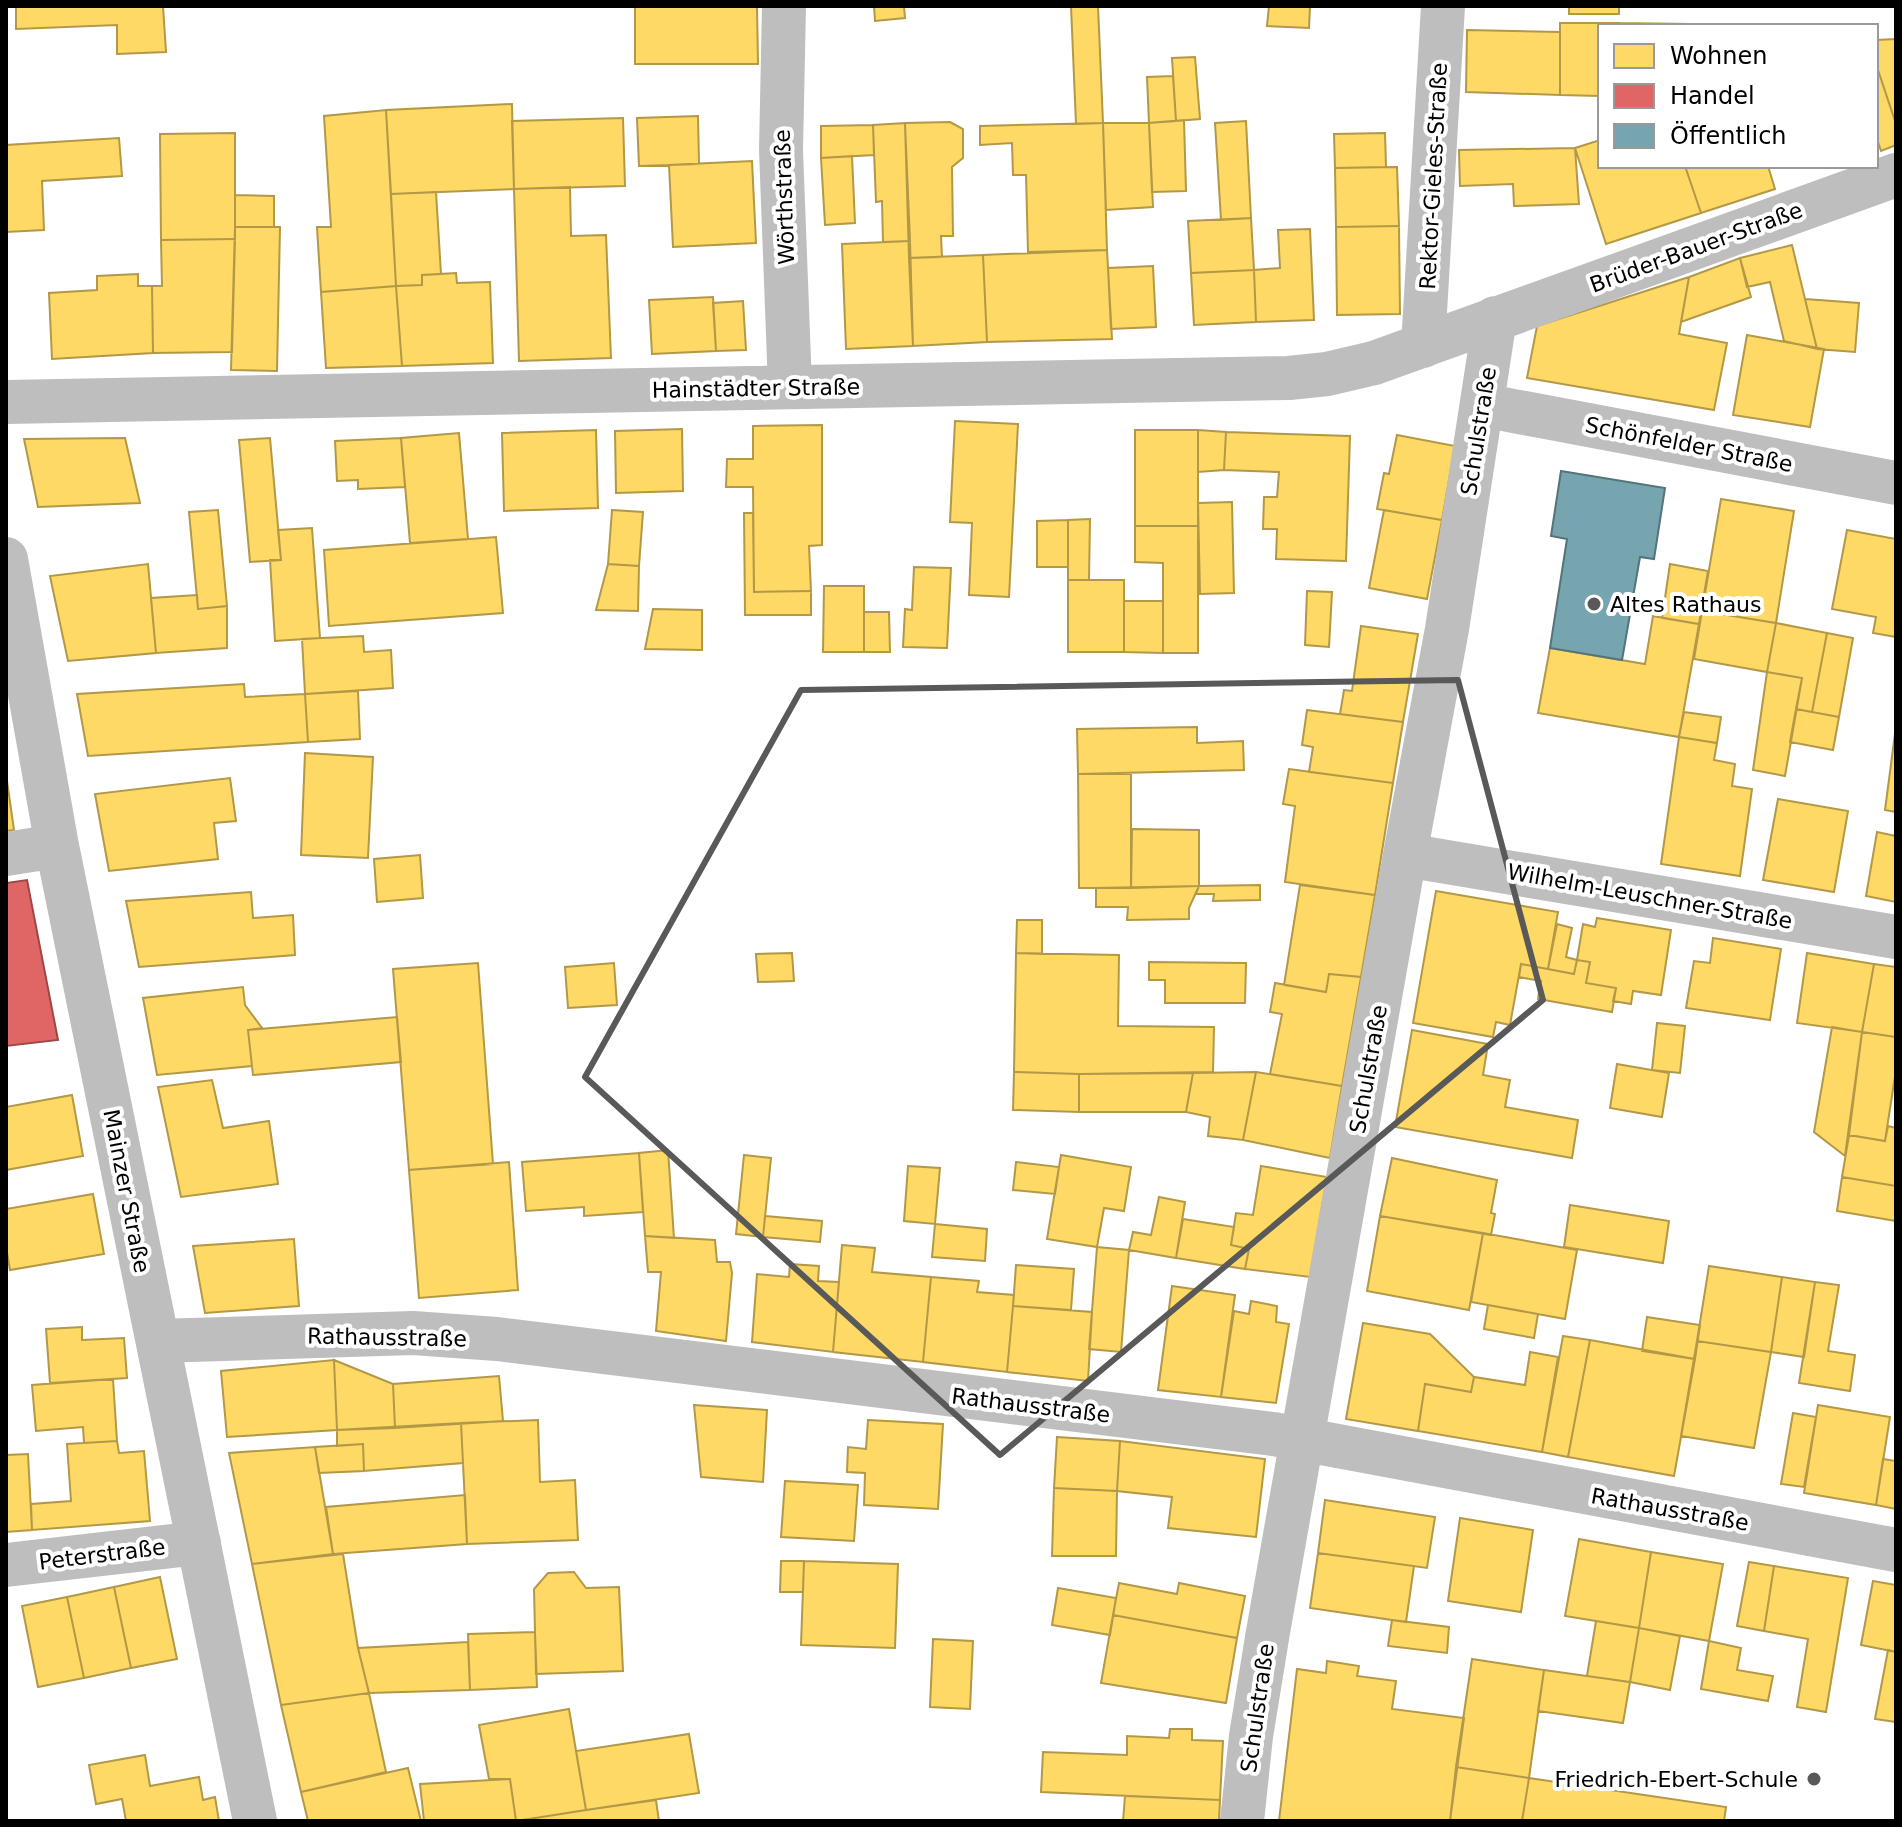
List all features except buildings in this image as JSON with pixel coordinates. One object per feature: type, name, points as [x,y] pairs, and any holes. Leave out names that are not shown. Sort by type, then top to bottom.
[{"type":"street","name":"Wörthstraße","points":[[784,6],[781,150],[790,387]]},
{"type":"street","name":"Rektor-Gieles-Straße","points":[[1423,346],[1443,6]]},
{"type":"street","name":"Brüder-Bauer-Straße","points":[[1495,318],[1896,175]]},
{"type":"street","name":"Hainstädter Straße","points":[[6,402],[1289,378],[1354,369],[1495,318]]},
{"type":"street","name":"Schulstraße","points":[[1242,1821],[1251,1736],[1300,1441],[1447,629],[1495,318]]},
{"type":"street","name":"Schönfelder Straße","points":[[1482,405],[1896,483]]},
{"type":"street","name":"Mainzer Straße","points":[[6,559],[57,846],[255,1821]]},
{"type":"street","points":[[6,854],[57,846]]},
{"type":"street","name":"Wilhelm-Leuschner-Straße","points":[[1405,855],[1896,937]]},
{"type":"street","name":"Rathausstraße","points":[[158,1341],[413,1333],[497,1339],[1273,1434],[1896,1550]]},
{"type":"street","name":"Peterstraße","points":[[6,1565],[199,1543]]},
{"type":"highlighted area","points":[[1458,680],[1543,1000],[1000,1455],[585,1077],[801,690]]},
{"type":"place","name":"Altes Rathaus","points":[[1594,604]]},
{"type":"place","name":"Friedrich-Ebert-Schule","points":[[1814,1779]]}]
